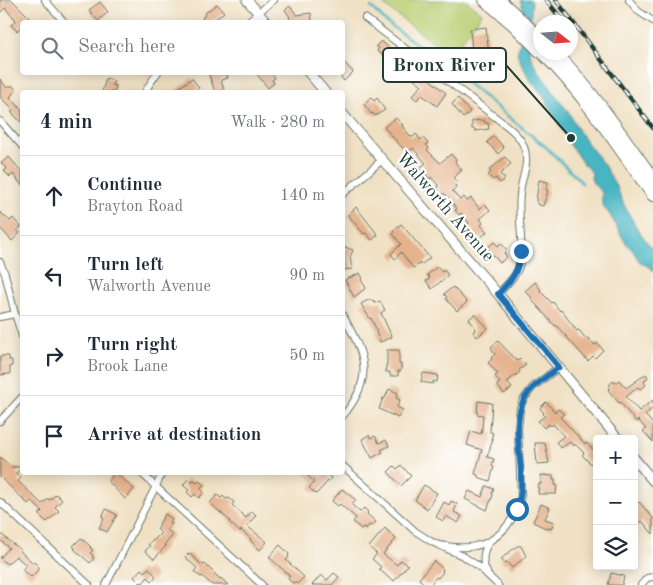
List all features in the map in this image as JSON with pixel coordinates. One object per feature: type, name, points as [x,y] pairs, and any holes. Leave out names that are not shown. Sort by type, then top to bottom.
[{"type":"highway","points":[[485,0],[528,31]]},
{"type":"highway","points":[[499,0],[528,31]]},
{"type":"highway","points":[[549,60],[590,107],[653,195]]},
{"type":"highway","points":[[562,60],[603,109],[653,179]]},
{"type":"street","points":[[45,0],[62,20]]},
{"type":"street","points":[[247,0],[264,20]]},
{"type":"street","points":[[249,20],[274,0]]},
{"type":"street","points":[[629,0],[638,11],[653,22]]},
{"type":"street","points":[[365,18],[507,126],[522,141],[527,163],[519,204],[520,260],[516,272],[498,294]]},
{"type":"street","points":[[146,90],[156,75]]},
{"type":"street","points":[[311,75],[323,90]]},
{"type":"street","name":"Walworth Avenue","points":[[345,116],[498,294],[615,435]]},
{"type":"street","points":[[0,121],[20,144]]},
{"type":"street","points":[[345,192],[383,159]]},
{"type":"street","points":[[0,262],[20,330]]},
{"type":"street","points":[[0,317],[15,314]]},
{"type":"street","points":[[345,319],[357,340],[364,362],[364,376],[360,390],[356,399],[345,413]]},
{"type":"street","points":[[439,545],[466,548],[482,545],[509,524],[520,504],[521,496],[520,408],[523,400],[533,387],[559,367]]},
{"type":"street","points":[[0,421],[20,399]]},
{"type":"street","points":[[638,463],[653,481]]},
{"type":"street","points":[[345,468],[414,531],[463,556],[478,566],[498,585]]},
{"type":"street","points":[[143,475],[262,585]]},
{"type":"street","points":[[106,585],[162,475]]},
{"type":"street","points":[[0,502],[89,585]]},
{"type":"street","points":[[489,576],[484,563],[486,548],[490,540]]},
{"type":"street","points":[[641,585],[647,578],[653,577]]},
{"type":"green space","points":[[388,0],[465,0],[482,13],[461,42],[487,62],[490,67],[481,79],[384,5]]},
{"type":"water","points":[[520,0],[532,1],[529,50],[531,57],[539,72],[569,113],[580,133],[604,165],[638,230],[653,250],[653,271],[639,261],[625,242],[610,215],[602,205],[602,193],[593,183],[592,173],[583,164],[569,143],[542,94],[530,80],[520,61],[517,53],[521,40],[523,9]]},
{"type":"building","points":[[0,0],[12,0],[30,18],[20,20],[20,27],[17,31],[11,25],[16,20],[5,8],[0,13]]},
{"type":"building","points":[[100,2],[108,12],[97,20],[89,10]]},
{"type":"building","points":[[217,4],[224,12],[214,20],[204,20],[202,18],[204,14]]},
{"type":"building","points":[[290,6],[297,15],[311,13],[312,20],[290,20],[285,10]]},
{"type":"building","points":[[486,27],[489,55],[482,56],[481,50],[472,51],[470,29]]},
{"type":"building","points":[[381,41],[393,52],[388,59],[377,51],[379,48],[376,46]]},
{"type":"building","points":[[345,63],[353,72],[344,81],[339,75],[345,75]]},
{"type":"building","points":[[411,64],[446,93],[437,106],[422,95],[417,100],[412,96],[422,85],[409,75],[411,72],[408,69]]},
{"type":"building","points":[[209,75],[227,75],[228,78],[221,80],[224,90],[214,90]]},
{"type":"building","points":[[257,75],[272,75],[275,78],[272,80],[274,83],[268,88]]},
{"type":"building","points":[[106,78],[114,81],[112,85],[116,86],[115,90],[103,90]]},
{"type":"building","points":[[192,78],[199,88],[196,90],[176,90]]},
{"type":"building","points":[[0,79],[7,88],[12,85],[16,90],[10,97],[20,108],[20,121],[11,112],[13,111],[11,108],[0,97]]},
{"type":"building","points":[[371,97],[374,101],[377,98],[385,110],[375,116],[373,113],[371,114],[364,104]]},
{"type":"building","points":[[458,98],[470,112],[463,118],[452,104]]},
{"type":"building","points":[[396,118],[411,137],[416,134],[421,140],[423,138],[428,143],[426,145],[429,148],[427,150],[440,163],[451,154],[456,160],[455,162],[462,170],[453,178],[458,183],[452,191],[460,200],[464,197],[467,201],[471,198],[480,209],[485,204],[490,210],[480,219],[483,223],[481,225],[487,232],[480,238],[467,225],[469,223],[461,213],[459,215],[455,210],[457,209],[447,196],[438,191],[438,185],[420,168],[426,163],[413,148],[407,153],[384,127]]},
{"type":"building","points":[[484,120],[485,123],[488,123],[489,129],[475,131],[475,129],[472,129],[472,121]]},
{"type":"building","points":[[494,136],[504,148],[498,154],[487,142]]},
{"type":"building","points":[[9,157],[20,170],[20,183],[13,174],[10,177],[4,171],[7,169],[1,163]]},
{"type":"building","points":[[505,157],[511,164],[500,174],[505,179],[500,183],[496,178],[493,180],[488,175],[491,172],[489,170]]},
{"type":"building","points":[[539,180],[548,182],[546,190],[548,191],[543,206],[537,204],[536,201]]},
{"type":"building","points":[[356,207],[378,235],[372,240],[366,233],[364,234],[348,215]]},
{"type":"building","points":[[0,212],[10,221],[13,218],[20,226],[17,230],[20,233],[12,241],[0,228]]},
{"type":"building","points":[[401,224],[430,258],[413,268],[401,252],[395,259],[391,254],[401,244],[393,234],[393,231]]},
{"type":"building","points":[[494,242],[498,246],[501,243],[507,250],[504,253],[507,257],[500,263],[487,248]]},
{"type":"building","points":[[345,247],[353,250],[350,257],[352,269],[345,270]]},
{"type":"building","points":[[437,267],[442,272],[444,270],[448,275],[432,289],[426,281],[430,278],[427,275]]},
{"type":"building","points":[[360,273],[363,279],[361,280],[366,288],[354,297],[345,280]]},
{"type":"building","points":[[535,282],[540,291],[561,310],[577,331],[579,330],[586,339],[588,338],[595,345],[597,343],[603,350],[595,358],[593,356],[588,361],[531,299],[525,291]]},
{"type":"building","points":[[453,287],[467,302],[457,311],[444,294]]},
{"type":"building","points":[[370,299],[375,303],[380,301],[385,310],[381,313],[392,337],[380,342],[371,318],[361,304]]},
{"type":"building","points":[[475,314],[488,328],[477,337],[473,332],[476,329],[469,319]]},
{"type":"building","points":[[498,341],[517,361],[520,359],[526,365],[507,382],[512,388],[504,394],[497,385],[500,383],[495,376],[498,374],[488,363],[495,354],[491,347]]},
{"type":"building","points":[[387,350],[399,350],[401,371],[398,371],[398,376],[390,376],[390,372],[386,372]]},
{"type":"building","points":[[0,356],[9,356],[9,360],[12,360],[10,374],[0,375]]},
{"type":"building","points":[[423,373],[438,375],[437,382],[433,381],[433,384],[421,382]]},
{"type":"building","points":[[646,374],[648,377],[644,382],[646,385],[640,389],[638,387],[626,397],[639,411],[653,400],[653,408],[645,415],[653,424],[653,442],[643,431],[646,429],[638,420],[636,422],[608,390],[611,387],[609,385],[613,381],[615,383],[619,380],[626,388]]},
{"type":"building","points":[[389,389],[398,393],[396,398],[400,400],[397,407],[403,410],[398,418],[379,409]]},
{"type":"building","points":[[478,401],[492,403],[490,432],[493,433],[491,439],[493,439],[487,457],[494,459],[492,466],[494,467],[490,481],[475,474],[482,450],[467,445],[471,431],[481,434],[483,415],[477,414]]},
{"type":"building","points":[[546,402],[555,412],[558,409],[564,414],[560,417],[585,444],[587,443],[593,450],[593,462],[591,464],[582,455],[584,453],[575,444],[574,446],[570,442],[561,448],[556,442],[564,436],[553,424],[551,426],[549,424],[544,428],[538,421],[545,416],[540,408]]},
{"type":"building","points":[[369,435],[371,438],[375,436],[379,443],[386,440],[389,446],[372,458],[362,439]]},
{"type":"building","points":[[535,443],[545,443],[549,463],[537,464]]},
{"type":"building","points":[[0,457],[11,467],[20,467],[16,473],[21,478],[18,481],[42,504],[56,494],[62,500],[55,507],[59,511],[47,522],[39,515],[42,511],[31,501],[28,504],[0,477]]},
{"type":"building","points":[[401,465],[411,476],[401,486],[388,472],[394,466],[397,469]]},
{"type":"building","points":[[113,475],[118,475],[134,489],[125,499],[108,481]]},
{"type":"building","points":[[307,475],[320,475],[322,477],[327,475],[331,478],[316,494],[309,488],[314,482]]},
{"type":"building","points":[[541,475],[553,476],[555,485],[557,485],[556,494],[538,494]]},
{"type":"building","points":[[188,479],[192,482],[194,480],[197,483],[199,481],[204,485],[200,488],[204,492],[199,498],[195,494],[192,497],[187,492],[189,490],[183,485]]},
{"type":"building","points":[[424,485],[437,493],[427,509],[415,500]]},
{"type":"building","points":[[486,486],[494,489],[487,510],[465,499],[469,491],[482,497]]},
{"type":"building","points":[[342,489],[356,500],[352,505],[360,512],[364,508],[368,512],[367,514],[376,522],[371,526],[369,525],[366,529],[363,527],[361,529],[353,522],[356,518],[340,504],[338,506],[332,501]]},
{"type":"building","points":[[217,495],[221,498],[223,496],[226,499],[229,498],[234,502],[232,505],[246,518],[252,511],[256,515],[247,526],[267,542],[260,550],[251,539],[241,530],[240,532],[210,503]]},
{"type":"building","points":[[451,501],[457,504],[454,512],[462,516],[458,523],[446,516],[443,521],[436,517],[444,502],[449,505]]},
{"type":"building","points":[[638,503],[653,518],[653,534],[642,521],[638,525]]},
{"type":"building","points":[[541,504],[550,508],[545,519],[554,522],[551,529],[533,522]]},
{"type":"building","points":[[106,509],[117,515],[107,532],[99,528]]},
{"type":"building","points":[[165,514],[172,519],[170,523],[172,523],[167,530],[173,535],[154,559],[145,551],[150,546],[148,545],[152,540],[161,533],[157,529]]},
{"type":"building","points":[[385,528],[396,539],[383,554],[397,565],[401,560],[408,565],[394,581],[379,569],[381,567],[372,559],[377,554],[369,547]]},
{"type":"building","points":[[0,533],[40,568],[31,577],[22,570],[26,565],[16,556],[7,564],[0,558],[9,548],[0,540]]},
{"type":"building","points":[[81,538],[93,550],[90,553],[94,558],[90,563],[74,549],[73,546]]},
{"type":"building","points":[[280,545],[289,554],[286,560],[304,577],[297,584],[288,579],[290,576],[269,557]]},
{"type":"building","points":[[517,546],[521,546],[526,556],[512,568],[501,559]]},
{"type":"building","points":[[189,553],[202,565],[205,564],[228,585],[212,585],[194,572],[197,568],[185,557]]},
{"type":"building","points":[[434,561],[443,569],[443,572],[430,585],[426,585],[419,579]]},
{"type":"building","points":[[149,568],[156,576],[152,581],[148,577],[143,583],[140,583],[134,577],[141,569],[144,572]]},
{"type":"building","points":[[334,573],[339,577],[332,585],[312,585],[321,575],[327,580]]},
{"type":"building","points":[[611,573],[624,576],[622,585],[608,585]]},
{"type":"waterway","points":[[371,7],[387,23],[434,56],[547,148],[582,183]]},
{"type":"railway","points":[[546,0],[558,15]]},
{"type":"railway","points":[[556,0],[653,128]]},
{"type":"place","name":"Bronx River","points":[[571,138]]},
{"type":"route","points":[[517,509],[521,496],[518,429],[520,408],[528,392],[559,367],[498,294],[516,272],[519,266],[521,251]]}]
